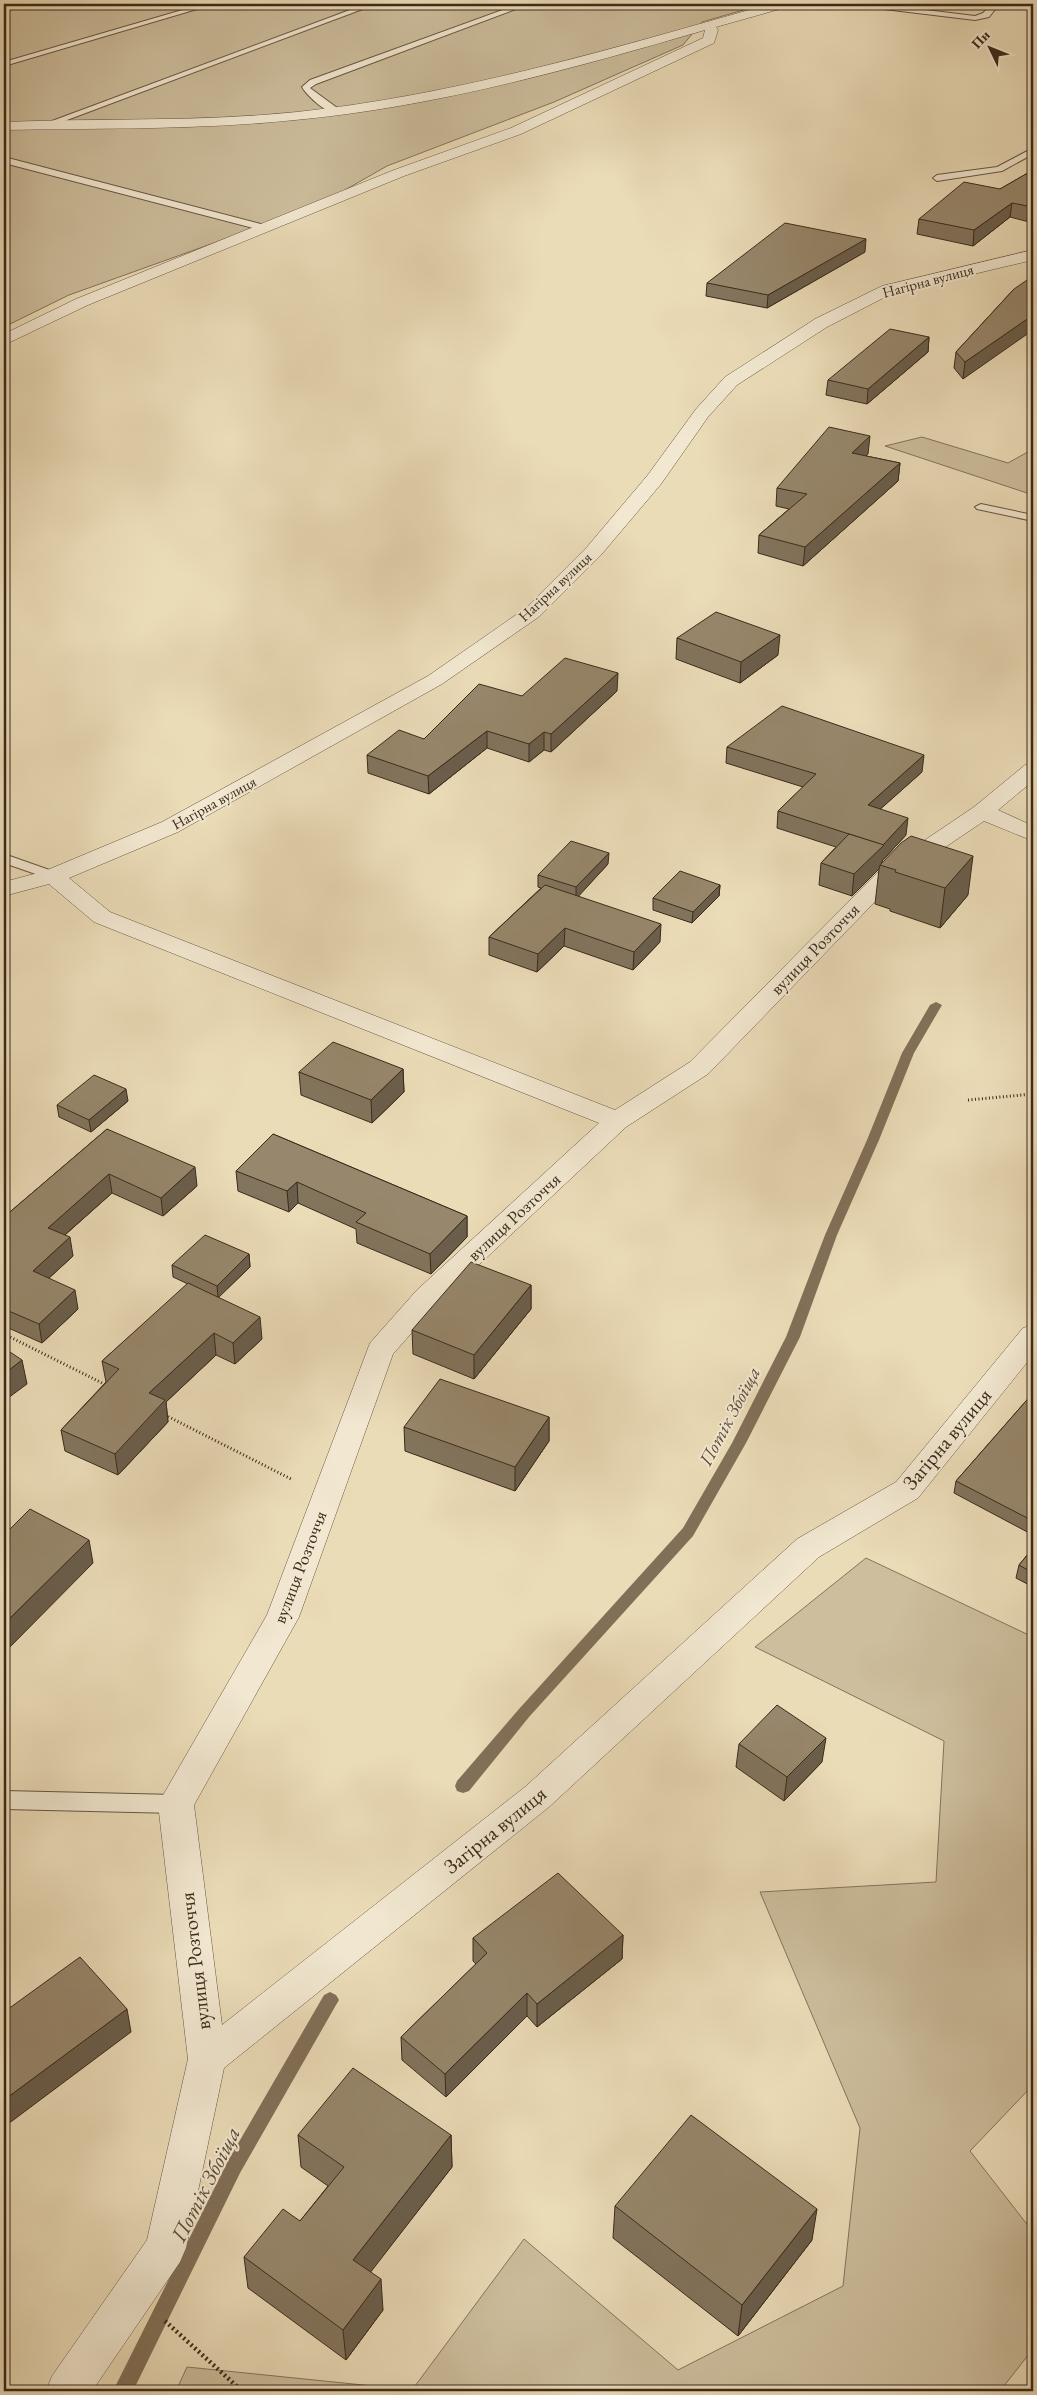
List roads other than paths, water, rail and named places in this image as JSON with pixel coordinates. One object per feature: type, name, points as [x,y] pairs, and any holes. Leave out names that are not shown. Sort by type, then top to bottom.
[{"type":"street","points":[[4,126],[193,122],[337,112],[472,88],[783,4]]},
{"type":"street","points":[[4,340],[82,302],[399,172],[516,131],[709,40],[714,24]]},
{"type":"street","name":"Нагірна вулиця","points":[[4,889],[53,876],[170,827],[435,680],[532,612],[594,551],[654,480],[702,413],[731,381],[821,323],[888,289],[1033,255]]},
{"type":"street","name":"вулиця Розточчя","points":[[207,2059],[176,1804],[283,1618],[380,1350],[428,1297],[617,1121],[699,1068],[887,876],[982,812],[1033,770]]},
{"type":"street","points":[[982,812],[1033,834]]},
{"type":"street","points":[[53,876],[102,917],[617,1121]]},
{"type":"street","name":"Загірна вулиця","points":[[207,2059],[537,1797],[808,1548],[908,1490],[1033,1335]]},
{"type":"street","points":[[67,2391],[166,2248],[207,2059]]},
{"type":"lane","points":[[4,64],[210,4]]},
{"type":"lane","points":[[48,124],[372,4]]},
{"type":"lane","points":[[337,112],[310,93],[306,87],[313,82],[525,4]]},
{"type":"lane","points":[[859,4],[975,18],[986,15],[993,7],[983,4]]},
{"type":"lane","points":[[937,178],[999,169],[1033,151]]},
{"type":"lane","points":[[4,160],[265,228]]},
{"type":"lane","points":[[981,507],[1033,518]]},
{"type":"lane","points":[[4,858],[53,876]]},
{"type":"lane","points":[[4,1800],[176,1804]]},
{"type":"waterway","name":"Потік Збоїща","points":[[463,1786],[524,1713],[688,1532],[739,1443],[793,1337],[831,1235],[873,1140],[908,1053],[936,1005]]},
{"type":"waterway","name":"Потік Збоїща","points":[[123,2391],[234,2167],[330,2000]]}]
